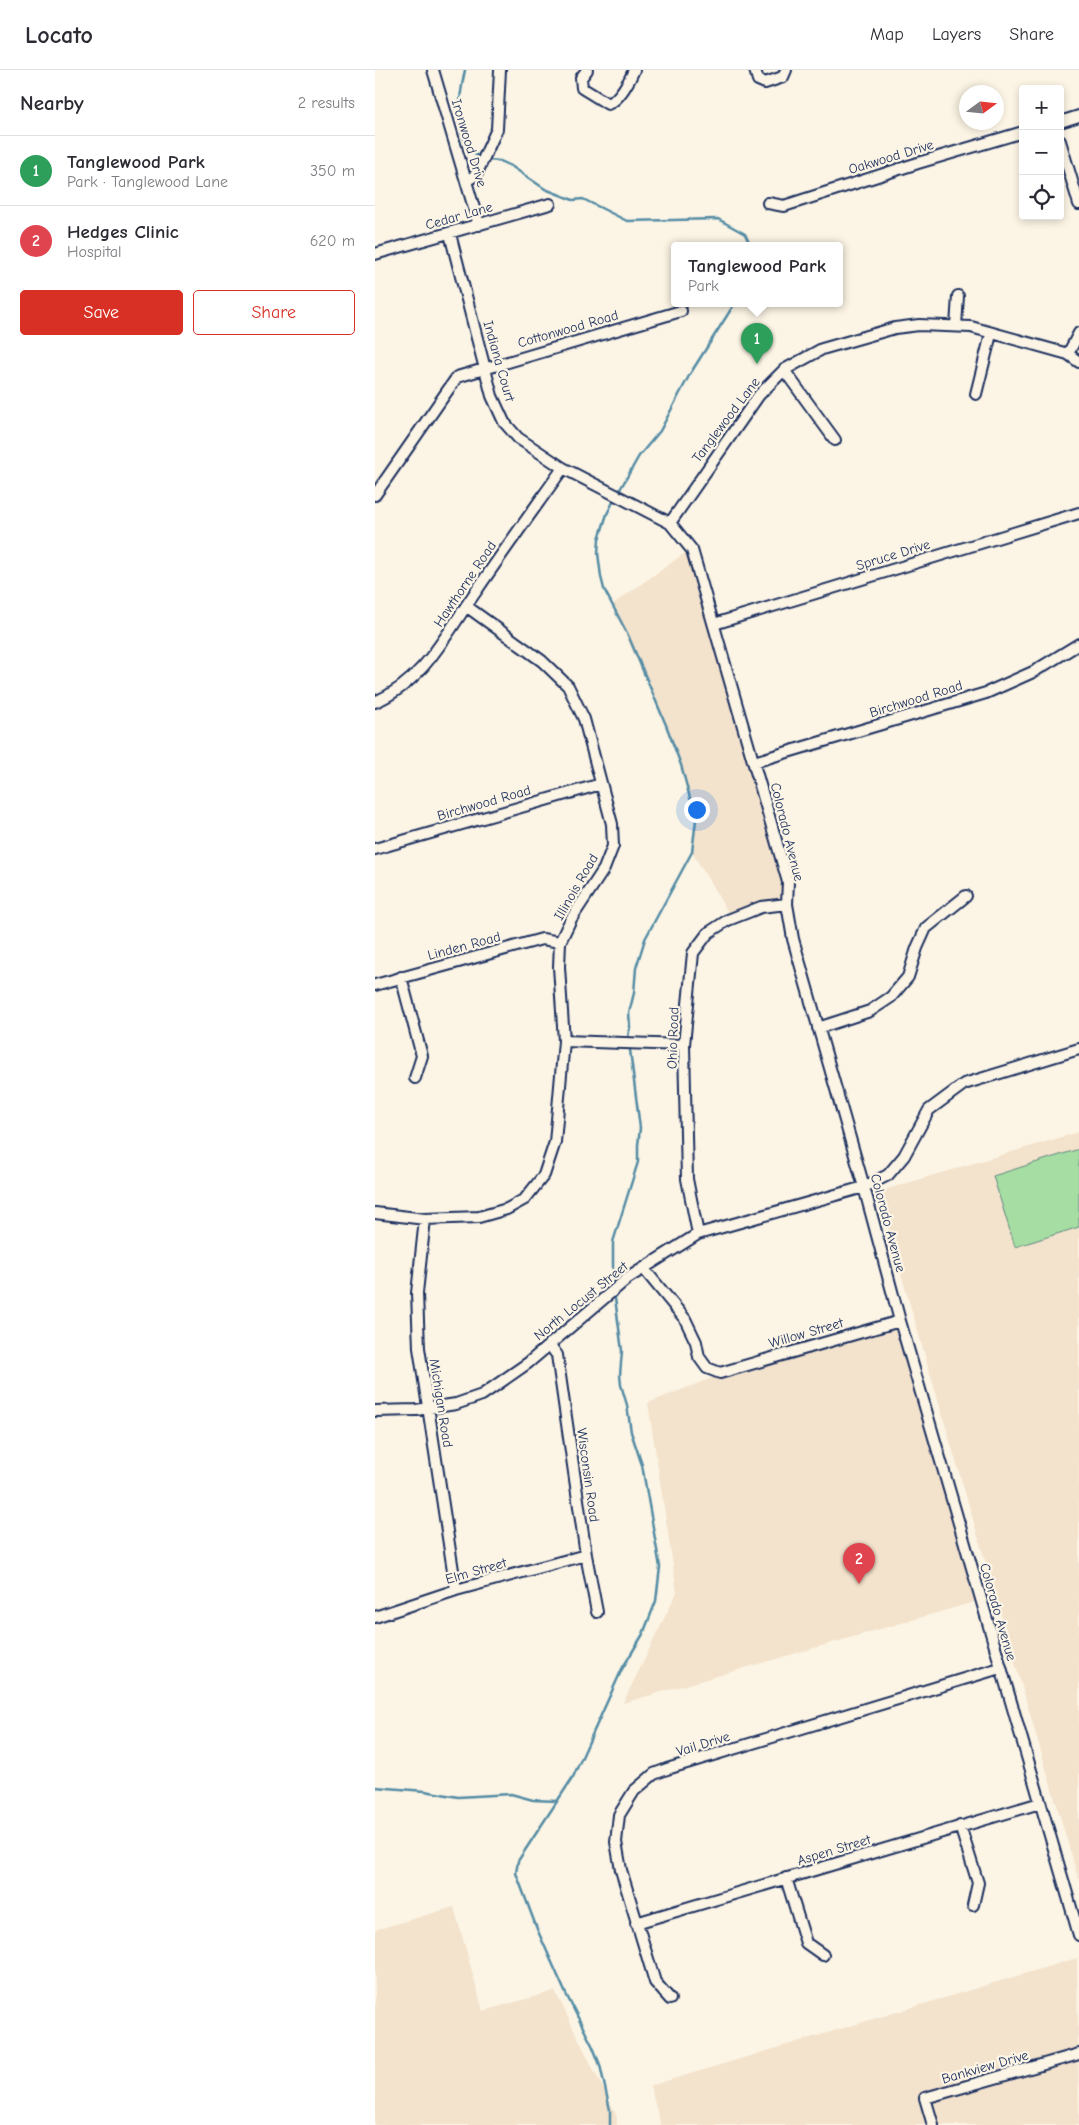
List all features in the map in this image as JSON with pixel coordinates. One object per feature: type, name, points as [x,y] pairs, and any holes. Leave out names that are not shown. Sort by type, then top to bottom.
[{"type":"street","name":"Ironwood Drive","points":[[433,70],[479,225]]},
{"type":"street","points":[[466,181],[476,176],[497,129],[500,70]]},
{"type":"street","points":[[587,70],[581,78],[582,88],[608,104],[612,103],[620,94],[634,70]]},
{"type":"street","points":[[755,70],[757,80],[765,83],[783,77],[786,70]]},
{"type":"street","points":[[1064,121],[1079,116]]},
{"type":"street","name":"Oakwood Drive","points":[[768,203],[784,206],[1019,133]]},
{"type":"street","points":[[1064,154],[1079,204]]},
{"type":"street","name":"Cedar Lane","points":[[375,254],[549,204]]},
{"type":"street","name":"Indiana Court","points":[[450,234],[492,396],[504,422],[518,438],[563,468],[670,523]]},
{"type":"street","points":[[956,326],[958,296]]},
{"type":"street","name":"Cottonwood Road","points":[[375,495],[457,377],[485,367],[681,312]]},
{"type":"street","name":"Tanglewood Lane","points":[[670,523],[759,395],[783,370],[822,349],[885,331],[919,325],[956,326],[971,327],[1068,354],[1079,362]]},
{"type":"street","points":[[1068,354],[1079,333]]},
{"type":"street","points":[[976,394],[991,334]]},
{"type":"street","points":[[783,370],[835,440]]},
{"type":"street","name":"Hawthorne Road","points":[[375,702],[412,679],[431,659],[563,468]]},
{"type":"street","name":"Spruce Drive","points":[[714,624],[1079,513]]},
{"type":"street","name":"Colorado Avenue","points":[[670,523],[692,550],[789,882],[787,904],[793,939],[900,1320],[1079,1935]]},
{"type":"street","name":"Illinois Road","points":[[425,1219],[479,1217],[507,1209],[525,1199],[544,1176],[555,1142],[564,1042],[559,967],[560,942],[571,919],[605,869],[613,846],[612,824],[584,719],[568,686],[543,661],[466,606]]},
{"type":"street","name":"Birchwood Road","points":[[754,762],[986,693],[1033,672],[1079,644]]},
{"type":"street","name":"Birchwood Road","points":[[375,849],[601,784]]},
{"type":"street","points":[[818,1028],[870,1012],[891,997],[908,977],[917,948],[926,928],[966,896]]},
{"type":"street","name":"Ohio Road","points":[[698,1234],[687,1179],[684,1045],[693,953],[708,933],[728,920],[761,907],[787,904]]},
{"type":"street","name":"Linden Road","points":[[375,985],[542,939],[560,942]]},
{"type":"street","points":[[401,977],[422,1056],[415,1078]]},
{"type":"street","points":[[564,1042],[684,1045]]},
{"type":"street","name":"North Locust Street","points":[[375,1411],[390,1412],[456,1404],[482,1395],[528,1363],[628,1278],[698,1234],[864,1187],[888,1175],[904,1156],[929,1110],[964,1084],[1079,1049]]},
{"type":"street","points":[[375,1213],[425,1219]]},
{"type":"street","name":"Michigan Road","points":[[425,1219],[417,1310],[420,1356],[456,1590]]},
{"type":"street","name":"Willow Street","points":[[644,1269],[685,1318],[696,1342],[699,1357],[707,1368],[720,1372],[900,1320]]},
{"type":"street","name":"Wisconsin Road","points":[[549,1344],[557,1355],[586,1555],[597,1612]]},
{"type":"street","name":"Elm Street","points":[[375,1617],[456,1590],[586,1555]]},
{"type":"street","name":"Vail Drive","points":[[671,1999],[655,1982],[619,1865],[616,1842],[619,1815],[641,1783],[653,1774],[667,1769],[1000,1668]]},
{"type":"street","name":"Aspen Street","points":[[636,1923],[1040,1803]]},
{"type":"street","points":[[961,1826],[978,1883],[973,1905]]},
{"type":"street","points":[[786,1878],[806,1943],[823,1955]]},
{"type":"street","name":"Bankview Drive","points":[[933,2125],[925,2098],[1079,2054]]},
{"type":"shaded area","points":[[689,550],[786,882],[784,907],[733,921],[692,852],[696,820],[681,765],[666,725],[612,605]]},
{"type":"shaded area","points":[[1079,1132],[1079,1881],[877,1192]]},
{"type":"shaded area","points":[[899,1324],[978,1601],[623,1703],[677,1592],[648,1403],[717,1376]]},
{"type":"shaded area","points":[[454,1907],[483,2011],[555,1991],[617,2117],[617,2125],[375,2125],[375,1930]]},
{"type":"shaded area","points":[[1077,1958],[1079,2125],[661,2125],[650,2086]]},
{"type":"green space","points":[[1079,1149],[1079,1227],[1015,1247],[993,1176]]},
{"type":"waterway","points":[[465,70],[461,92],[460,126],[463,137],[476,155]]},
{"type":"waterway","points":[[476,155],[481,158]]},
{"type":"waterway","points":[[486,160],[500,161],[511,166],[545,189],[573,200],[583,199],[627,221],[718,219],[745,234],[749,242]]},
{"type":"waterway","points":[[618,493],[639,456],[660,431],[690,374],[732,307]]},
{"type":"waterway","points":[[615,498],[607,514],[599,539],[598,553],[604,589],[628,635],[666,725],[681,765],[696,820],[692,852],[645,939],[636,968],[634,993],[629,1013],[630,1027],[628,1037]]},
{"type":"waterway","points":[[613,1284],[613,1242],[638,1162],[640,1128],[630,1050]]},
{"type":"waterway","points":[[610,2125],[610,2110],[600,2065],[537,1929],[516,1873],[518,1861],[573,1777],[622,1669],[643,1634],[656,1601],[660,1567],[642,1465],[631,1432],[627,1405],[621,1385],[622,1351],[615,1298]]},
{"type":"waterway","points":[[375,1787],[425,1791],[458,1797],[511,1794],[533,1800],[557,1801]]},
{"type":"place","name":"Tanglewood Park","points":[[757,364]]},
{"type":"place","name":"Hedges Clinic","points":[[859,1584]]}]
